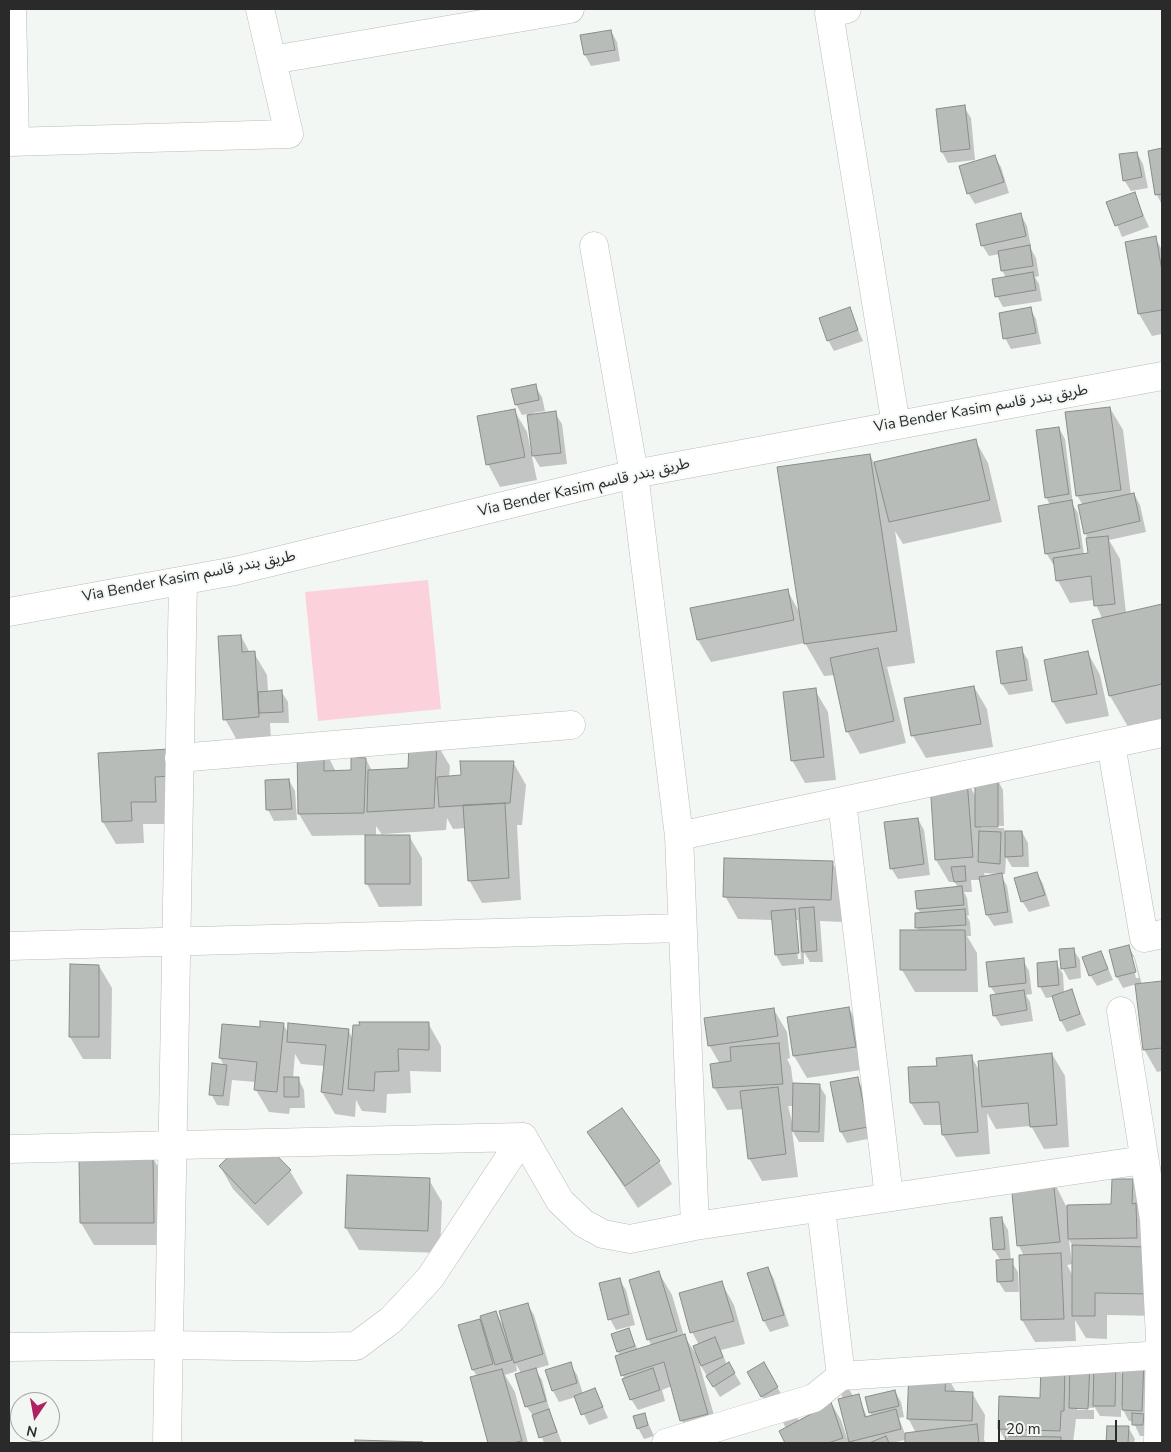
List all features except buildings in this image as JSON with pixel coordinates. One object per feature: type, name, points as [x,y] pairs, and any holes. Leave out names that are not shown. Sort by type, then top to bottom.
[{"type":"street","points":[[12,9],[12,142],[289,134],[260,9]]},
{"type":"street","points":[[272,60],[570,9]]},
{"type":"street","points":[[835,10],[896,425]]},
{"type":"street","points":[[594,246],[634,474],[679,836],[695,1226]]},
{"type":"street","name":"Via Bender Kasim طريق بندر قاسم","points":[[9,612],[244,569],[634,474],[1162,376]]},
{"type":"street","points":[[167,1443],[183,581]]},
{"type":"street","points":[[179,758],[572,725]]},
{"type":"street","points":[[679,836],[1162,734]]},
{"type":"street","points":[[1111,744],[1144,938],[1162,934]]},
{"type":"street","points":[[842,802],[889,1197]]},
{"type":"street","points":[[9,946],[176,940],[682,928]]},
{"type":"street","points":[[1121,1011],[1154,1219],[1161,1355],[1158,1443]]},
{"type":"street","points":[[522,1137],[560,1201],[584,1223],[603,1234],[630,1239],[695,1226],[1144,1160]]},
{"type":"street","points":[[9,1149],[522,1137]]},
{"type":"street","points":[[9,1348],[168,1345],[356,1346],[391,1320],[430,1278],[522,1137]]},
{"type":"street","points":[[821,1208],[841,1376]]},
{"type":"street","points":[[666,1443],[814,1398],[841,1376],[1161,1355]]},
{"type":"shaded area","points":[[428,580],[441,709],[318,721],[305,592]]}]
